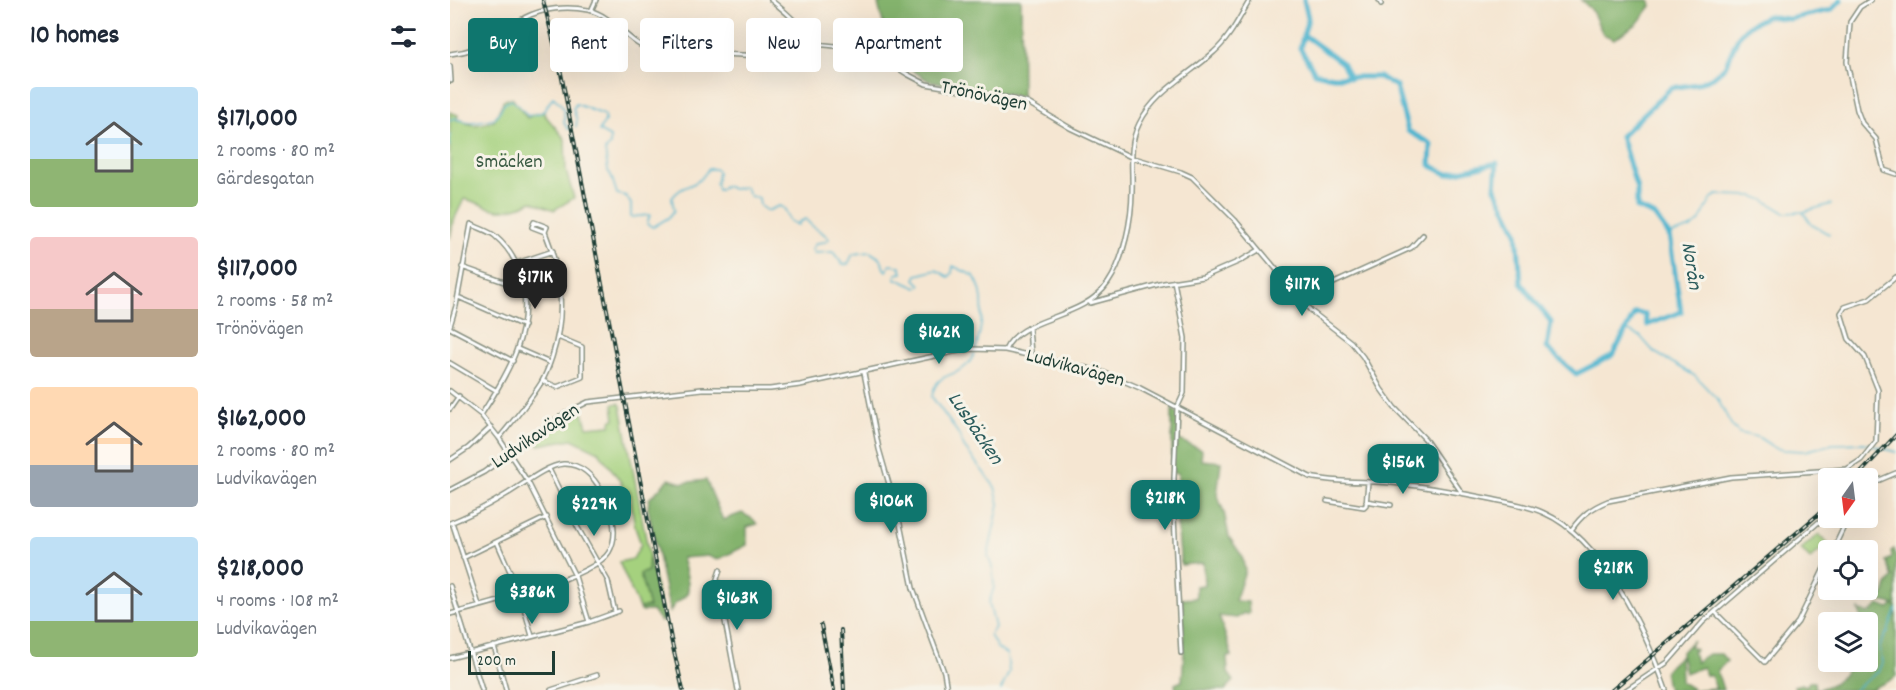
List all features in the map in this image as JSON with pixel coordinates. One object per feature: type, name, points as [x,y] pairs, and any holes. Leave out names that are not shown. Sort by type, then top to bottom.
[{"type":"street","points":[[591,11],[596,0]]},
{"type":"street","points":[[771,0],[791,18]]},
{"type":"street","points":[[1089,303],[1108,283],[1119,261],[1130,220],[1131,158],[1135,133],[1149,108],[1168,87],[1217,49],[1232,30],[1250,0]]},
{"type":"street","points":[[1871,0],[1860,7],[1850,22],[1847,62],[1862,123],[1876,139],[1884,170],[1896,174]]},
{"type":"street","name":"Trönövägen","points":[[450,54],[467,51],[493,40],[536,13],[565,8],[591,11],[607,18],[638,44],[654,51],[746,55]]},
{"type":"street","name":"Trönövägen","points":[[821,45],[856,48],[880,57],[926,84],[1022,101],[1131,158],[1192,177],[1235,220],[1311,311],[1351,342],[1388,398],[1425,440],[1436,458],[1458,484],[1462,493]]},
{"type":"street","points":[[450,66],[451,81]]},
{"type":"street","points":[[500,438],[543,381],[558,337],[561,314],[560,281],[545,232],[547,227],[534,222],[532,227],[545,232]]},
{"type":"street","points":[[481,415],[497,391],[513,361],[518,349],[524,326],[524,289],[517,263],[508,249],[494,235],[471,224],[458,297],[450,327],[513,361]]},
{"type":"street","points":[[1300,299],[1411,248],[1423,235]]},
{"type":"street","points":[[1005,350],[1015,336],[1029,327],[1089,303],[1174,281],[1203,277],[1259,250]]},
{"type":"street","points":[[517,263],[552,251]]},
{"type":"street","points":[[462,267],[524,289]]},
{"type":"street","points":[[1572,529],[1581,516],[1592,507],[1608,501],[1731,477],[1846,469],[1861,460],[1876,441],[1878,390],[1864,357],[1849,339],[1840,313],[1845,307],[1869,299],[1896,277]]},
{"type":"street","points":[[1174,281],[1185,338],[1184,393],[1177,408],[1174,517],[1181,653]]},
{"type":"street","points":[[458,297],[524,326]]},
{"type":"street","points":[[1029,327],[1031,356]]},
{"type":"street","points":[[543,381],[557,387],[582,377],[582,347],[558,337]]},
{"type":"street","points":[[518,349],[550,363]]},
{"type":"street","name":"Ludvikavägen","points":[[450,490],[484,472],[578,405],[596,399],[702,389],[770,389],[864,373],[972,349],[1005,350],[1100,371],[1140,388],[1306,476],[1330,481],[1400,484],[1462,493],[1519,504],[1545,513],[1572,529],[1597,555],[1632,612],[1666,690]]},
{"type":"street","points":[[450,363],[497,391]]},
{"type":"street","points":[[864,373],[879,449],[899,519],[913,588],[944,672],[947,690]]},
{"type":"street","points":[[450,391],[481,415],[500,438],[528,482],[575,576],[589,622]]},
{"type":"street","points":[[450,409],[459,396]]},
{"type":"street","points":[[450,460],[468,448],[491,427]]},
{"type":"street","points":[[450,614],[575,576],[598,565],[611,550],[614,526],[607,502],[593,478],[585,471],[567,464],[560,464],[489,505],[451,522],[479,605]]},
{"type":"street","points":[[450,658],[589,622],[617,611],[610,587],[549,469]]},
{"type":"street","points":[[1878,481],[1896,473]]},
{"type":"street","points":[[1327,501],[1365,506],[1368,482]]},
{"type":"street","points":[[1366,501],[1391,505]]},
{"type":"street","points":[[463,558],[547,517]]},
{"type":"street","points":[[1626,690],[1675,655],[1702,622],[1818,523]]},
{"type":"street","points":[[497,542],[520,594],[532,636]]},
{"type":"street","points":[[720,570],[717,579],[738,690]]},
{"type":"street","points":[[1714,612],[1765,662],[1798,622],[1818,581]]},
{"type":"street","points":[[450,586],[482,690]]},
{"type":"street","points":[[494,646],[506,690]]},
{"type":"street","points":[[551,690],[597,675]]},
{"type":"green space","points":[[891,0],[1021,0],[1022,97],[929,81],[915,72],[963,72],[963,18],[882,18],[878,4]]},
{"type":"green space","points":[[1581,0],[1650,0],[1651,6],[1637,24],[1614,39],[1603,34],[1591,9]]},
{"type":"green space","name":"Smäcken","points":[[512,98],[527,118],[544,112],[565,139],[566,171],[574,198],[554,210],[532,201],[515,208],[498,210],[464,199],[453,222],[450,239],[450,112],[458,115],[457,120],[474,125],[484,124],[494,121],[504,100]]},
{"type":"green space","points":[[619,403],[649,555],[648,571],[640,574],[649,607],[639,608],[619,562],[633,559],[641,544],[635,527],[629,491],[624,493],[621,482],[599,452],[572,439],[539,445],[538,438],[582,410],[587,427],[610,425],[615,419],[613,404]]},
{"type":"green space","points":[[1172,409],[1180,415],[1179,440],[1202,450],[1201,460],[1221,462],[1217,496],[1224,512],[1229,537],[1242,556],[1245,571],[1235,601],[1248,602],[1249,613],[1247,615],[1244,613],[1237,618],[1219,616],[1232,656],[1227,657],[1228,673],[1234,681],[1225,690],[1176,690],[1175,684],[1182,681],[1184,652],[1182,599],[1196,598],[1196,586],[1204,585],[1203,563],[1181,565],[1177,523],[1178,473],[1172,473]]},
{"type":"green space","points":[[669,479],[682,483],[706,480],[723,520],[742,513],[757,524],[747,527],[747,545],[717,560],[708,556],[682,558],[688,591],[675,603],[670,612],[648,508],[649,499]]},
{"type":"green space","points":[[1819,534],[1824,540],[1818,540],[1818,552],[1810,559],[1801,549]]},
{"type":"green space","points":[[1894,549],[1896,557],[1896,676],[1871,690],[1815,690],[1837,681],[1844,672],[1878,672],[1878,612],[1870,612],[1879,605],[1889,609],[1894,605],[1876,600],[1884,595],[1893,577],[1886,561],[1892,558],[1891,551]]},
{"type":"green space","points":[[649,555],[663,619],[661,622],[652,611],[640,611],[639,608],[649,607],[640,574],[648,571]]},
{"type":"green space","points":[[1693,640],[1690,646],[1696,649],[1693,652],[1696,662],[1708,654],[1721,654],[1727,661],[1717,671],[1723,690],[1694,690],[1716,688],[1711,676],[1706,675],[1703,667],[1685,673],[1681,653]]},
{"type":"green space","points":[[1680,656],[1681,682],[1694,690],[1668,690],[1666,670]]},
{"type":"green space","points":[[1810,681],[1814,682],[1815,690],[1796,690],[1794,686],[1802,684],[1806,686]]},
{"type":"waterway","name":"Norån","points":[[1304,0],[1308,18],[1300,48],[1315,73],[1333,77],[1379,77],[1396,86],[1408,131],[1431,144],[1430,165],[1447,174],[1497,163],[1495,188],[1517,232],[1521,283],[1551,322],[1547,348],[1576,374],[1613,355],[1635,313],[1645,314],[1647,325],[1681,312],[1669,235],[1654,215],[1637,208],[1637,189],[1621,136],[1671,88],[1697,84],[1713,77],[1725,67],[1738,37],[1748,26],[1767,16],[1789,19],[1831,10],[1841,0]]},
{"type":"waterway","name":"Norån","points":[[1304,35],[1342,63],[1350,78]]},
{"type":"waterway","name":"Lusbäcken","points":[[450,120],[455,118],[475,122],[495,118],[504,104],[511,100],[528,116],[543,112],[553,97],[564,112],[564,123],[568,129],[570,128]]},
{"type":"waterway","name":"Lusbäcken","points":[[576,127],[577,120],[573,109],[576,104],[604,115],[605,121],[599,131],[610,137],[610,145],[605,151],[608,171],[617,194],[626,196],[631,204],[631,217],[650,215],[647,224],[653,227],[668,218],[674,211],[672,198],[681,189],[695,183],[704,176],[708,169],[715,169],[718,172],[716,184],[718,190],[725,186],[733,189],[745,187],[750,196],[759,198],[760,206],[767,211],[779,206],[784,208],[790,221],[798,225],[806,219],[829,239],[816,243],[812,249],[814,253],[833,252],[843,265],[848,264],[853,254],[870,252],[881,259],[887,271],[890,265],[900,266],[902,273],[896,274],[895,278],[917,288],[921,285],[915,279],[917,275],[936,270],[949,277],[953,266],[974,276],[981,291],[982,300],[980,331],[975,351],[967,365],[937,383],[932,397],[958,433],[964,447],[995,487],[999,504],[988,556],[993,570],[994,587],[989,603],[995,627],[990,635],[997,648],[1007,655],[1009,672],[1001,690]]},
{"type":"waterway","name":"Lusbäcken","points":[[450,135],[450,146]]},
{"type":"waterway","points":[[1669,235],[1691,228],[1699,222],[1712,198],[1717,195],[1753,196],[1785,213],[1803,212],[1831,204]]},
{"type":"waterway","points":[[1803,212],[1812,225],[1829,234]]},
{"type":"waterway","points":[[1626,330],[1640,336],[1654,352],[1695,376],[1718,400],[1732,426],[1739,433],[1758,437],[1775,448],[1784,450],[1805,451],[1833,444],[1864,443],[1896,452]]},
{"type":"waterway","points":[[1854,690],[1878,672],[1882,663],[1880,647],[1896,609]]},
{"type":"railway","points":[[543,0],[559,63],[671,639],[683,690]]},
{"type":"railway","points":[[1865,468],[1896,435]]},
{"type":"railway","points":[[1612,690],[1818,515]]},
{"type":"railway","points":[[821,625],[834,690]]},
{"type":"railway","points":[[841,630],[844,690]]}]
